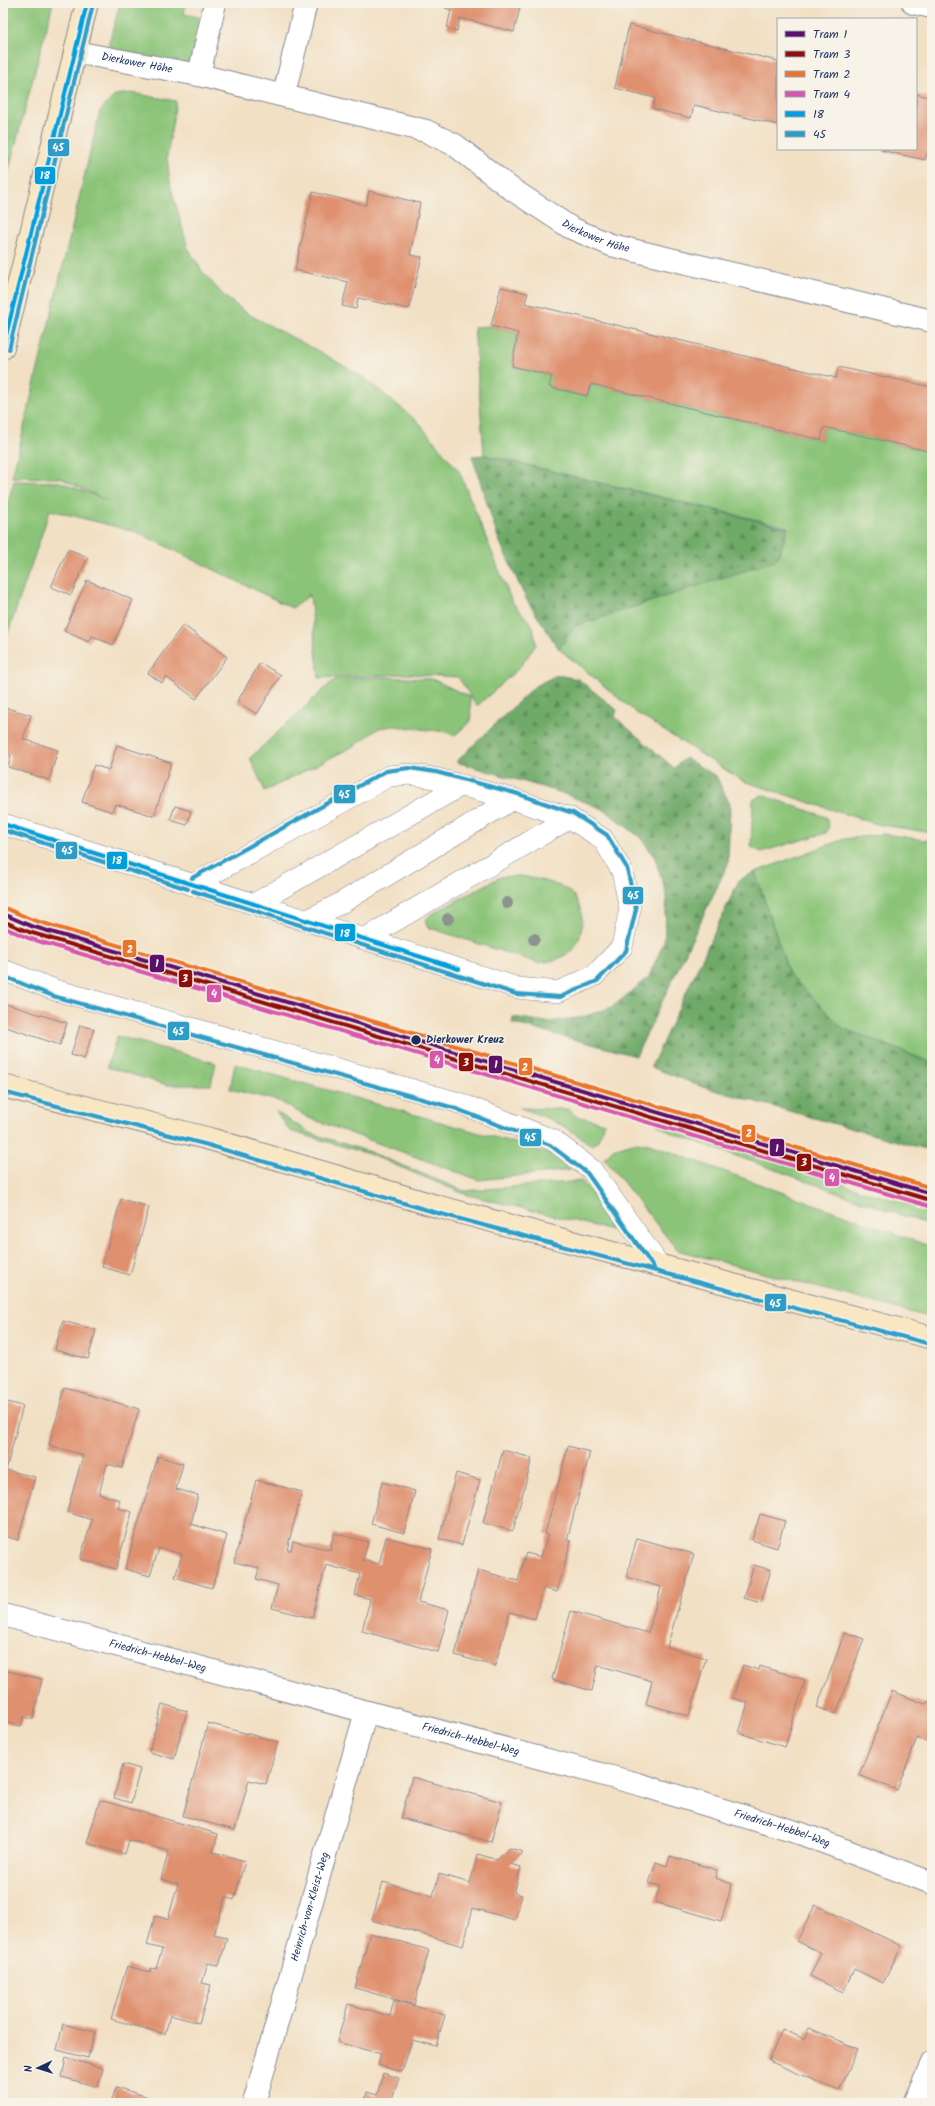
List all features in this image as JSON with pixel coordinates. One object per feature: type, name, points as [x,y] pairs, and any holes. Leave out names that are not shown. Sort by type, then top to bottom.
[{"type":"street","points":[[3,348],[87,3]]},
{"type":"street","points":[[199,74],[215,3]]},
{"type":"street","points":[[284,94],[306,3]]},
{"type":"street","points":[[913,3],[932,7]]},
{"type":"street","name":"Dierkower Höhe","points":[[76,52],[199,74],[284,94],[426,131],[455,145],[510,188],[571,228],[592,239],[611,245],[932,321]]},
{"type":"street","points":[[3,1086],[210,1139],[436,1206],[932,1338]]},
{"type":"street","name":"Friedrich-Hebbel-Weg","points":[[3,1615],[638,1784],[802,1834],[932,1884]]},
{"type":"street","name":"Heinrich-von-Kleist-Weg","points":[[254,2103],[366,1712]]},
{"type":"street","points":[[914,2103],[932,2063]]},
{"type":"lane","points":[[3,824],[192,885],[518,988],[558,992],[594,976],[622,946],[630,909],[622,871],[603,839],[570,818],[462,785],[409,774],[389,776],[192,885]]},
{"type":"lane","points":[[254,904],[462,785]]},
{"type":"lane","points":[[306,921],[341,903],[513,800]]},
{"type":"lane","points":[[364,939],[570,818]]},
{"type":"lane","points":[[3,970],[55,990],[456,1102],[552,1140],[591,1168],[659,1265]]},
{"type":"green space","points":[[3,3],[53,3],[3,192]]},
{"type":"green space","points":[[120,3],[186,3],[184,14],[212,20],[199,75],[105,58]]},
{"type":"green space","points":[[132,93],[176,101],[167,157],[171,188],[188,248],[202,271],[224,296],[248,314],[322,353],[366,379],[418,422],[459,471],[512,602],[533,626],[536,645],[519,668],[477,706],[458,677],[405,674],[319,678],[310,596],[307,595],[309,596],[292,608],[137,532],[50,510],[7,636],[3,635],[3,520],[14,481],[60,482],[106,500],[60,478],[12,477],[100,111],[115,95]]},
{"type":"green space","points":[[491,326],[518,333],[512,366],[552,376],[550,388],[587,396],[591,384],[821,440],[824,427],[932,452],[932,833],[876,824],[743,781],[638,714],[559,649],[575,626],[777,560],[788,527],[484,455],[474,327]]},
{"type":"green space","points":[[484,455],[788,528],[777,560],[575,626],[559,649],[526,599],[498,538],[472,456]]},
{"type":"green space","points":[[557,675],[578,679],[617,710],[615,717],[674,768],[685,758],[716,776],[730,804],[728,864],[636,1056],[512,1023],[513,1017],[547,1022],[583,1017],[612,1007],[648,978],[664,942],[667,897],[655,858],[642,839],[603,809],[559,792],[456,762],[535,686]]},
{"type":"green space","points":[[384,677],[432,679],[470,697],[471,721],[454,736],[447,732],[394,726],[379,728],[354,746],[265,791],[250,758],[335,679]]},
{"type":"green space","points":[[762,795],[826,817],[829,826],[826,833],[761,852],[751,847],[753,800]]},
{"type":"green space","points":[[884,834],[932,841],[932,1063],[843,1028],[789,974],[755,872],[844,839]]},
{"type":"green space","points":[[755,872],[789,974],[843,1028],[932,1063],[932,1151],[703,1087],[651,1067],[739,880]]},
{"type":"green space","points":[[522,876],[564,888],[574,896],[578,903],[582,918],[580,935],[573,949],[564,956],[538,963],[427,927],[425,920],[430,915],[500,877]]},
{"type":"green space","points":[[117,1036],[216,1063],[211,1085],[167,1085],[107,1067]]},
{"type":"green space","points":[[235,1064],[515,1143],[548,1154],[571,1170],[479,1180],[309,1118],[279,1101],[230,1089]]},
{"type":"green space","points":[[520,1108],[568,1109],[576,1116],[605,1123],[597,1142],[591,1145],[557,1123]]},
{"type":"green space","points":[[276,1112],[310,1133],[370,1152],[464,1191],[582,1181],[610,1219],[611,1230],[464,1194],[369,1154],[290,1131]]},
{"type":"green space","points":[[652,1117],[866,1192],[932,1211],[932,1226],[669,1132],[657,1124]]},
{"type":"green space","points":[[636,1142],[649,1144],[932,1247],[932,1318],[677,1250],[604,1158],[613,1149]]},
{"type":"building","points":[[447,3],[521,3],[514,32],[460,18],[457,31],[447,28],[451,10],[445,8]]},
{"type":"building","points":[[629,25],[777,61],[777,125],[694,105],[691,118],[653,109],[655,98],[615,88]]},
{"type":"building","points":[[917,94],[932,98],[932,148],[929,147],[925,160],[880,150],[917,150]]},
{"type":"building","points":[[369,191],[420,203],[410,255],[422,257],[409,309],[358,298],[356,309],[342,306],[348,282],[295,270],[313,192],[366,205]]},
{"type":"building","points":[[501,287],[528,293],[525,303],[836,378],[838,367],[932,387],[932,452],[824,427],[821,440],[591,384],[587,396],[549,387],[552,376],[512,366],[518,333],[491,326]]},
{"type":"building","points":[[68,549],[88,557],[71,595],[51,587]]},
{"type":"building","points":[[87,580],[133,600],[113,645],[92,636],[89,642],[64,631]]},
{"type":"building","points":[[183,625],[227,657],[196,699],[166,677],[162,683],[148,673]]},
{"type":"building","points":[[260,663],[281,675],[257,714],[237,702]]},
{"type":"building","points":[[3,707],[31,715],[23,739],[58,750],[49,780],[8,767],[11,755],[3,753]]},
{"type":"building","points":[[117,745],[171,763],[154,816],[115,804],[112,812],[82,802],[94,765],[109,770]]},
{"type":"building","points":[[175,806],[191,811],[187,825],[170,820]]},
{"type":"building","points":[[3,1003],[67,1023],[60,1045],[3,1026]]},
{"type":"building","points":[[80,1025],[94,1029],[84,1059],[71,1055]]},
{"type":"building","points":[[121,1199],[149,1207],[130,1275],[102,1267]]},
{"type":"building","points":[[63,1321],[96,1330],[88,1359],[55,1350]]},
{"type":"building","points":[[65,1388],[139,1409],[122,1468],[107,1464],[99,1494],[120,1500],[118,1508],[132,1512],[116,1569],[80,1559],[92,1520],[67,1512],[83,1455],[49,1445]]},
{"type":"building","points":[[3,1401],[23,1406],[6,1470],[35,1477],[18,1540],[3,1536]]},
{"type":"building","points":[[568,1446],[590,1452],[567,1540],[571,1541],[557,1592],[543,1588],[535,1619],[510,1612],[495,1666],[455,1655],[478,1570],[518,1581],[526,1553],[541,1557],[548,1534],[545,1534]]},
{"type":"building","points":[[503,1450],[532,1458],[513,1531],[483,1523]]},
{"type":"building","points":[[158,1456],[183,1464],[176,1489],[198,1495],[191,1524],[227,1535],[212,1588],[175,1577],[182,1554],[159,1548],[150,1576],[125,1569]]},
{"type":"building","points":[[456,1473],[480,1480],[462,1545],[439,1539]]},
{"type":"building","points":[[256,1480],[302,1492],[287,1550],[291,1550],[293,1541],[330,1550],[334,1533],[368,1542],[363,1560],[379,1564],[386,1537],[432,1549],[418,1602],[449,1610],[438,1652],[362,1631],[370,1599],[355,1595],[360,1574],[326,1565],[312,1618],[272,1608],[278,1585],[256,1579],[259,1568],[234,1562]]},
{"type":"building","points":[[382,1482],[415,1491],[404,1533],[371,1524]]},
{"type":"building","points":[[760,1514],[785,1521],[777,1548],[752,1540]]},
{"type":"building","points":[[637,1538],[694,1554],[667,1647],[706,1658],[689,1716],[646,1704],[652,1681],[598,1665],[592,1691],[552,1679],[571,1611],[648,1633],[661,1587],[626,1577]]},
{"type":"building","points":[[754,1565],[771,1570],[761,1603],[744,1598]]},
{"type":"building","points":[[845,1632],[864,1639],[836,1714],[817,1707]]},
{"type":"building","points":[[743,1665],[759,1670],[760,1666],[805,1680],[785,1747],[739,1733],[748,1703],[733,1698]]},
{"type":"building","points":[[3,1670],[42,1679],[33,1719],[24,1717],[21,1726],[3,1722]]},
{"type":"building","points":[[892,1691],[925,1704],[932,1699],[932,1743],[917,1738],[897,1790],[859,1775]]},
{"type":"building","points":[[162,1704],[187,1711],[174,1759],[149,1752]]},
{"type":"building","points":[[208,1723],[278,1742],[266,1784],[249,1780],[235,1830],[183,1816]]},
{"type":"building","points":[[123,1764],[140,1769],[131,1803],[114,1798]]},
{"type":"building","points":[[412,1777],[502,1802],[491,1842],[401,1818]]},
{"type":"building","points":[[100,1800],[218,1834],[213,1852],[245,1861],[234,1900],[225,1897],[214,1935],[227,1938],[219,1966],[208,1963],[202,1983],[211,1985],[199,2023],[170,2015],[165,2034],[111,2019],[127,1966],[150,1972],[151,1968],[156,1969],[162,1949],[147,1945],[155,1916],[168,1919],[178,1884],[161,1879],[169,1851],[129,1840],[125,1854],[87,1843]]},
{"type":"building","points":[[510,1848],[523,1852],[510,1864],[521,1867],[514,1893],[522,1895],[515,1920],[473,1908],[463,1946],[372,1920],[383,1882],[433,1896],[439,1874],[470,1883],[478,1854],[497,1860]]},
{"type":"building","points":[[670,1856],[717,1870],[715,1878],[732,1884],[721,1921],[655,1902],[660,1886],[649,1883],[656,1862],[667,1866]]},
{"type":"building","points":[[815,1905],[902,1946],[883,1983],[854,1969],[843,1992],[810,1976],[821,1953],[797,1941]]},
{"type":"building","points":[[370,1933],[429,1950],[414,2005],[355,1988]]},
{"type":"building","points":[[394,2000],[445,2015],[436,2046],[412,2040],[402,2072],[378,2065],[381,2054],[337,2042],[348,2004],[390,2016]]},
{"type":"building","points":[[63,2024],[95,2032],[88,2058],[57,2050]]},
{"type":"building","points":[[809,2028],[858,2049],[839,2091],[769,2061],[782,2029],[804,2039]]},
{"type":"building","points":[[66,2058],[103,2068],[98,2087],[62,2077]]},
{"type":"building","points":[[383,2073],[399,2078],[391,2103],[364,2103],[367,2092],[377,2095]]},
{"type":"building","points":[[116,2087],[167,2103],[111,2103]]},
{"type":"tram line","name":"2","points":[[5,908],[33,920],[932,1188]]},
{"type":"tram line","name":"1","points":[[3,914],[31,926],[932,1194]]},
{"type":"tram line","name":"3","points":[[3,921],[29,932],[930,1200]]},
{"type":"tram line","name":"4","points":[[3,927],[28,938],[929,1206]]},
{"type":"transit line","name":"18","points":[[3,348],[87,3]]},
{"type":"transit line","name":"45","points":[[9,349],[93,4]]},
{"type":"transit line","name":"45","points":[[192,878],[386,771],[409,768],[436,772],[515,793],[573,813],[607,835],[627,868],[636,909],[626,951],[597,981],[560,997],[516,994],[193,891]]},
{"type":"transit line","name":"18","points":[[3,824],[459,969]]},
{"type":"transit line","name":"45","points":[[3,830],[188,889]]},
{"type":"transit line","name":"45","points":[[3,976],[53,996],[454,1108],[550,1145],[587,1173],[654,1268]]},
{"type":"transit line","name":"45","points":[[3,1092],[208,1145],[434,1212],[930,1344]]},
{"type":"place","name":"Dierkower Kreuz","points":[[416,1040]]}]
